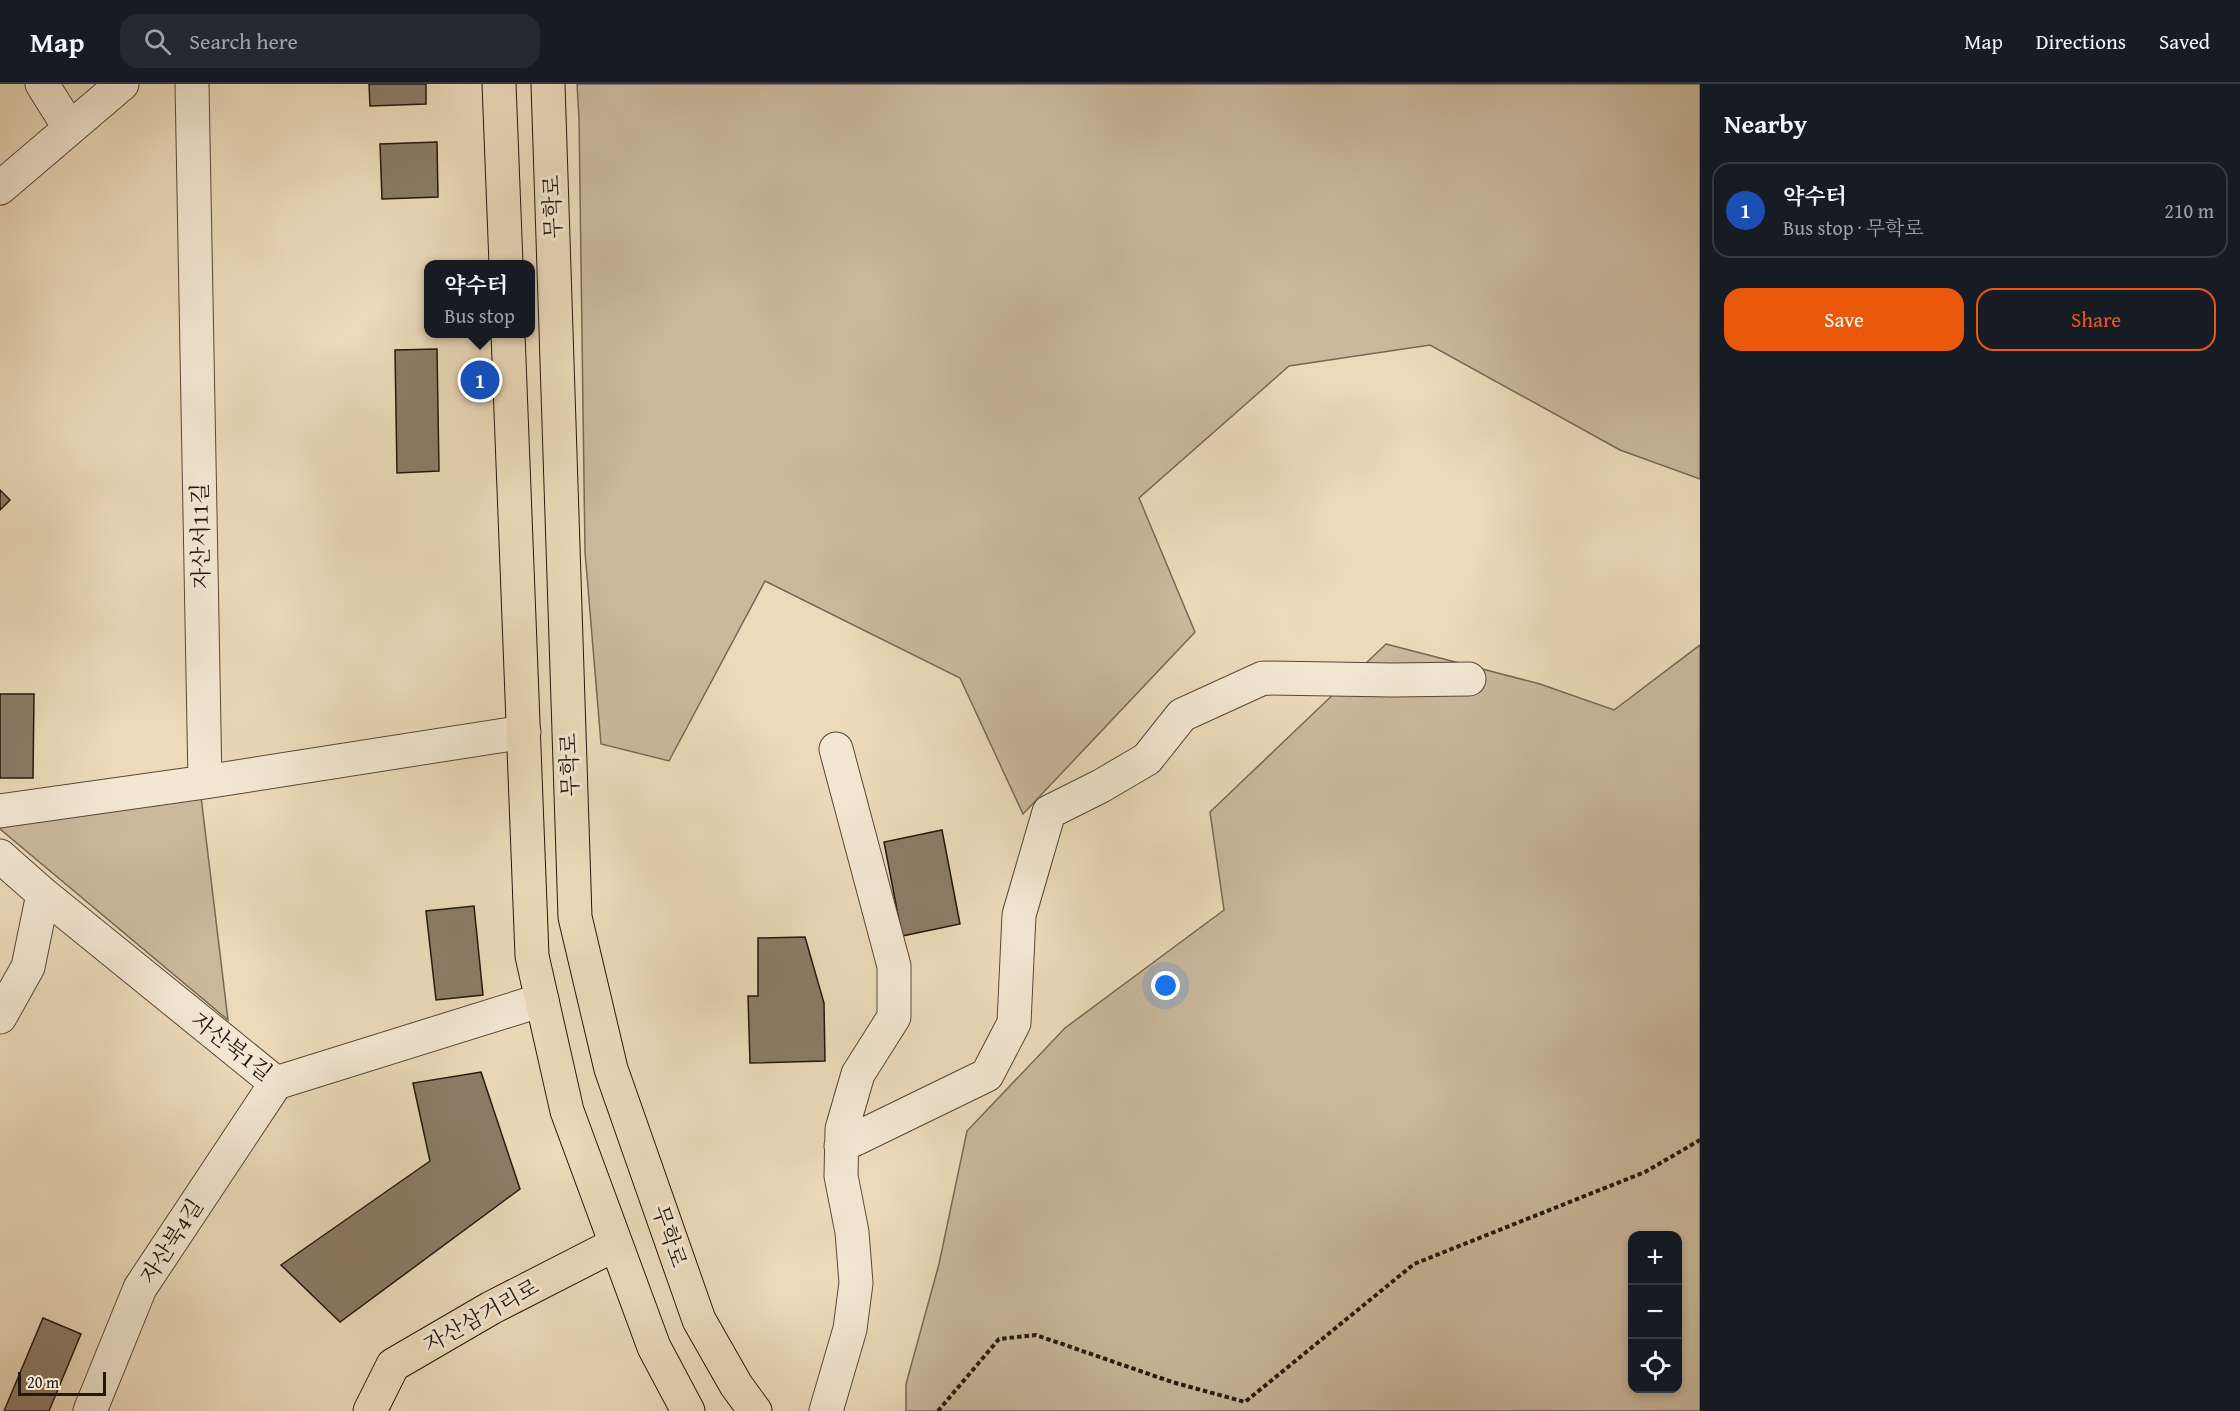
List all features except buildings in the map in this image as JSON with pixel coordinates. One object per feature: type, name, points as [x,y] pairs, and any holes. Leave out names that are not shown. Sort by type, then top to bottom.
[{"type":"main road","points":[[499,84],[506,260]]},
{"type":"main road","name":"무학로","points":[[548,84],[575,917],[612,1069],[699,1320],[736,1385],[755,1411]]},
{"type":"main road","name":"무학로","points":[[508,338],[532,956],[567,1111],[654,1347],[688,1411]]},
{"type":"main road","name":"자산삼거리로","points":[[370,1411],[393,1365],[491,1308],[616,1244]]},
{"type":"street","points":[[42,84],[69,127]]},
{"type":"street","points":[[0,188],[122,84]]},
{"type":"street","name":"자산서11길","points":[[192,84],[205,782]]},
{"type":"street","points":[[842,1146],[987,1075],[1014,1023],[1019,915],[1049,812],[1101,786],[1147,759],[1182,715],[1263,678],[1469,679]]},
{"type":"street","points":[[0,811],[205,782],[524,732]]},
{"type":"street","points":[[825,1411],[850,1329],[856,1283],[852,1232],[841,1176],[842,1129],[858,1074],[894,1017],[894,966],[836,749]]},
{"type":"street","name":"자산북1길","points":[[0,856],[43,894],[276,1083],[542,1000]]},
{"type":"street","points":[[0,1017],[28,967],[43,894]]},
{"type":"street","name":"자산북4길","points":[[90,1411],[140,1288],[276,1083]]},
{"type":"path","points":[[938,1411],[999,1339],[1036,1335],[1172,1382],[1245,1402],[1414,1264],[1645,1172],[1700,1140]]},
{"type":"shaded area","points":[[577,84],[1700,84],[1700,479],[1620,450],[1430,345],[1289,366],[1139,498],[1195,632],[1023,814],[960,678],[765,581],[669,761],[601,744],[585,552]]},
{"type":"shaded area","points":[[1386,644],[1540,684],[1614,710],[1700,645],[1700,1411],[906,1411],[906,1384],[939,1264],[967,1131],[1065,1028],[1224,910],[1210,812]]},
{"type":"shaded area","points":[[199,780],[228,1020],[0,829],[0,805]]},
{"type":"place","name":"약수터","points":[[480,380]]}]
